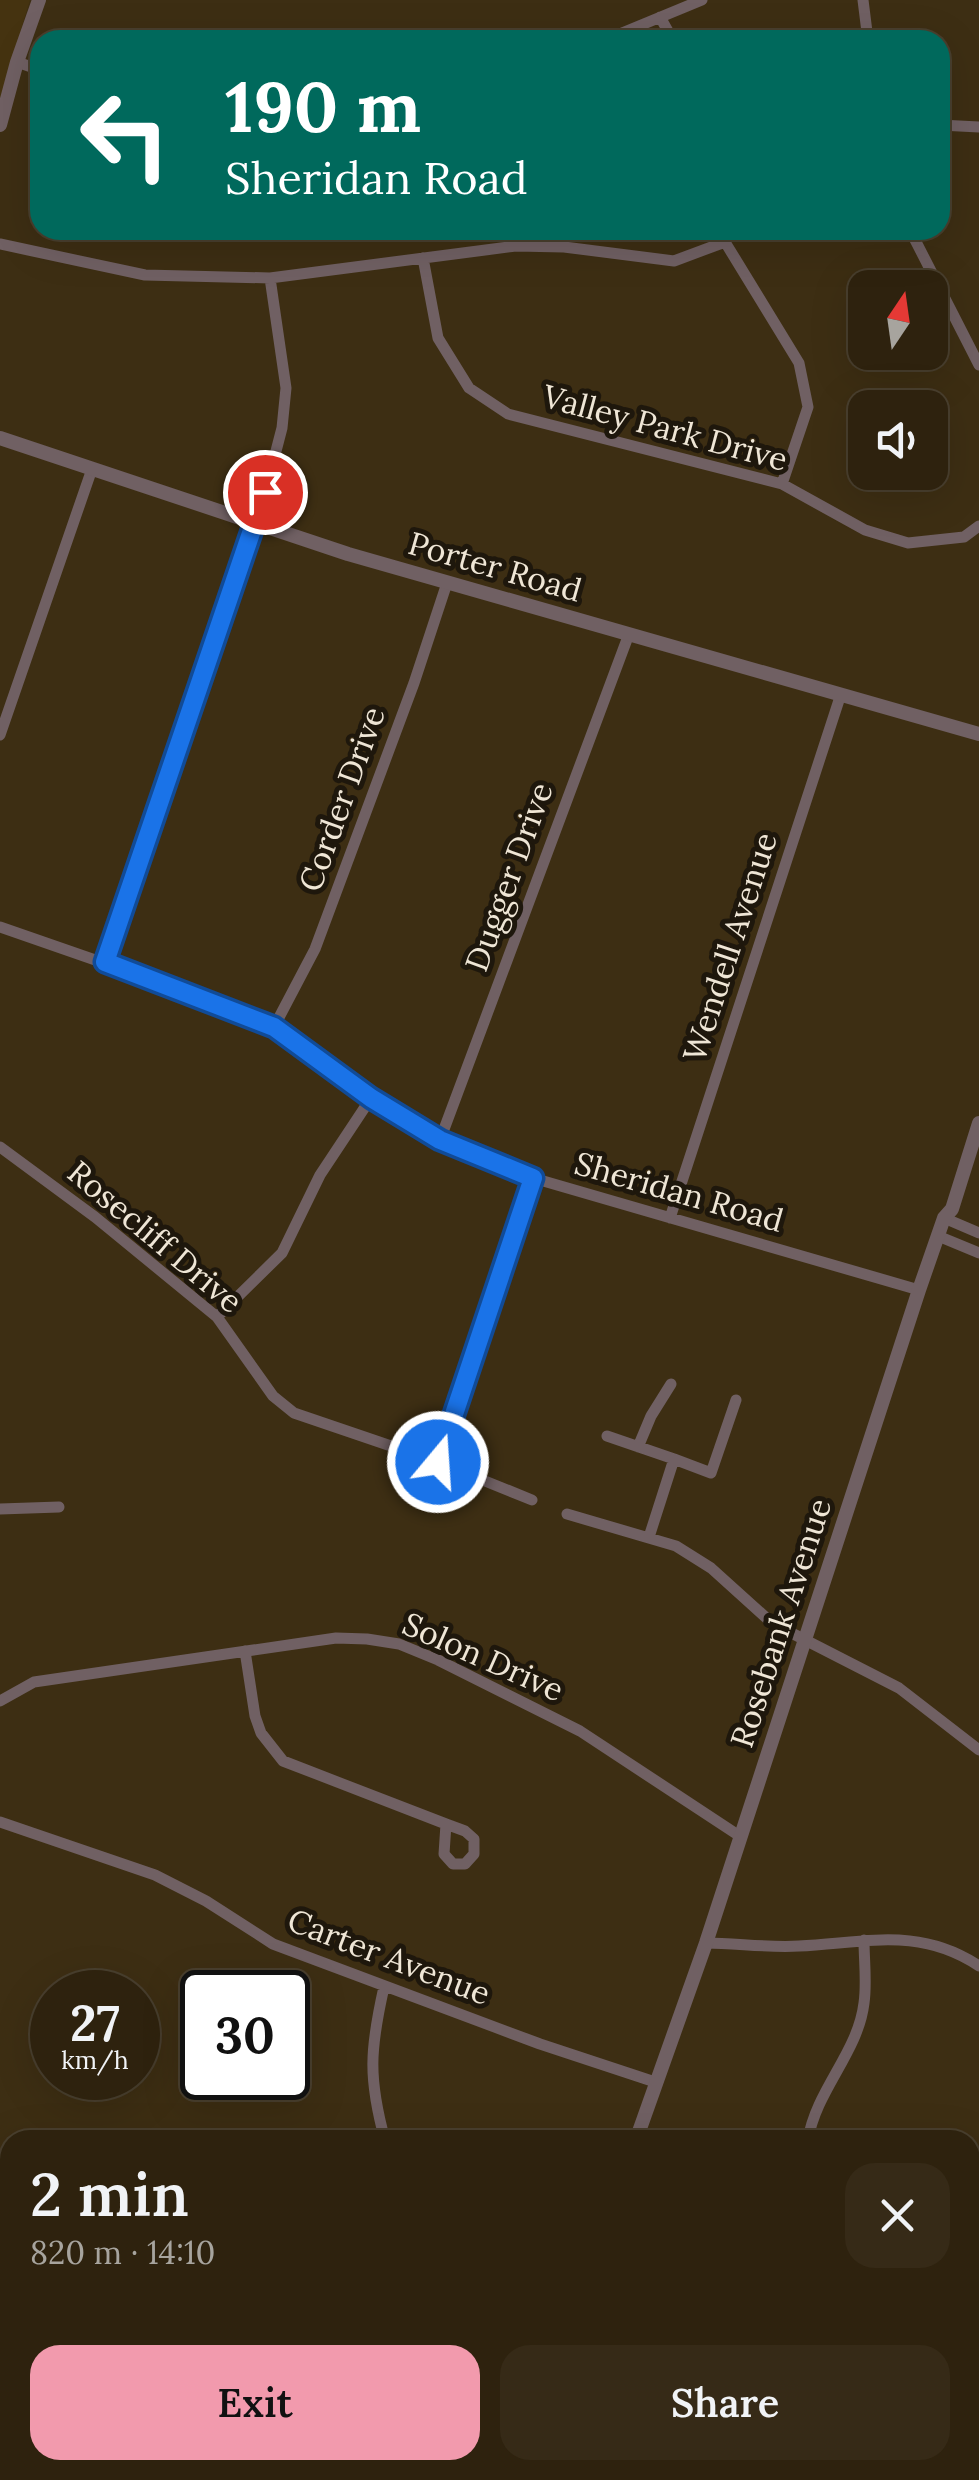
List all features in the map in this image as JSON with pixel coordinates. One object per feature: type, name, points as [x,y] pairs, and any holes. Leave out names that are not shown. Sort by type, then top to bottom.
[{"type":"street","points":[[0,125],[39,0]]},
{"type":"street","points":[[630,30],[702,0]]},
{"type":"street","points":[[863,0],[867,30]]},
{"type":"street","points":[[660,18],[667,30]]},
{"type":"street","points":[[17,62],[30,67]]},
{"type":"street","points":[[950,126],[979,127]]},
{"type":"street","points":[[0,244],[145,275],[270,278],[543,245],[674,260],[716,240]]},
{"type":"street","points":[[726,240],[800,362],[808,407],[782,484]]},
{"type":"street","points":[[915,240],[979,365]]},
{"type":"street","name":"Valley Park Drive","points":[[423,258],[438,338],[470,388],[508,414],[782,484],[865,530],[908,543],[964,538],[979,526]]},
{"type":"street","points":[[105,962],[257,524],[282,428],[286,388],[270,278]]},
{"type":"street","name":"Porter Road","points":[[0,438],[447,583],[979,734]]},
{"type":"street","points":[[0,735],[92,468]]},
{"type":"street","name":"Corder Drive","points":[[274,1027],[315,949],[447,583]]},
{"type":"street","name":"Dugger Drive","points":[[440,1140],[629,634]]},
{"type":"street","name":"Wendell Avenue","points":[[670,1218],[841,694]]},
{"type":"street","name":"Sheridan Road","points":[[0,927],[105,962],[274,1027],[371,1098],[440,1140],[533,1178],[920,1290]]},
{"type":"street","points":[[217,1317],[282,1253],[320,1175],[371,1098]]},
{"type":"street","name":"Rosebank Avenue","points":[[639,2130],[706,1943],[738,1835],[979,1123]]},
{"type":"street","name":"Rosecliff Drive","points":[[0,1147],[95,1217],[217,1317],[273,1396],[294,1413],[438,1462],[532,1500]]},
{"type":"street","points":[[438,1462],[533,1178]]},
{"type":"street","points":[[944,1218],[979,1233]]},
{"type":"street","points":[[938,1236],[979,1252]]},
{"type":"street","points":[[638,1447],[651,1416],[672,1384]]},
{"type":"street","points":[[607,1436],[711,1473],[736,1400]]},
{"type":"street","points":[[648,1536],[674,1460]]},
{"type":"street","points":[[0,1509],[58,1506]]},
{"type":"street","points":[[567,1514],[676,1546],[711,1568],[772,1623],[899,1688],[979,1750]]},
{"type":"street","name":"Solon Drive","points":[[0,1701],[34,1682],[336,1638],[367,1638],[399,1644],[580,1731],[738,1835]]},
{"type":"street","points":[[245,1651],[255,1716],[261,1733],[283,1760],[446,1824]]},
{"type":"street","name":"Carter Avenue","points":[[0,1822],[156,1875],[206,1901],[273,1944],[654,2082]]},
{"type":"street","points":[[706,1943],[794,1946],[898,1938],[931,1943],[979,1966]]},
{"type":"street","points":[[811,2130],[818,2103],[854,2036],[864,2005],[864,1940]]},
{"type":"street","points":[[382,2130],[372,2095],[374,2031],[384,1987]]},
{"type":"shaded area","points":[[0,0],[30,0],[0,99]]},
{"type":"route","points":[[265,492],[105,962],[274,1027],[371,1098],[440,1140],[533,1178],[438,1462]]}]
